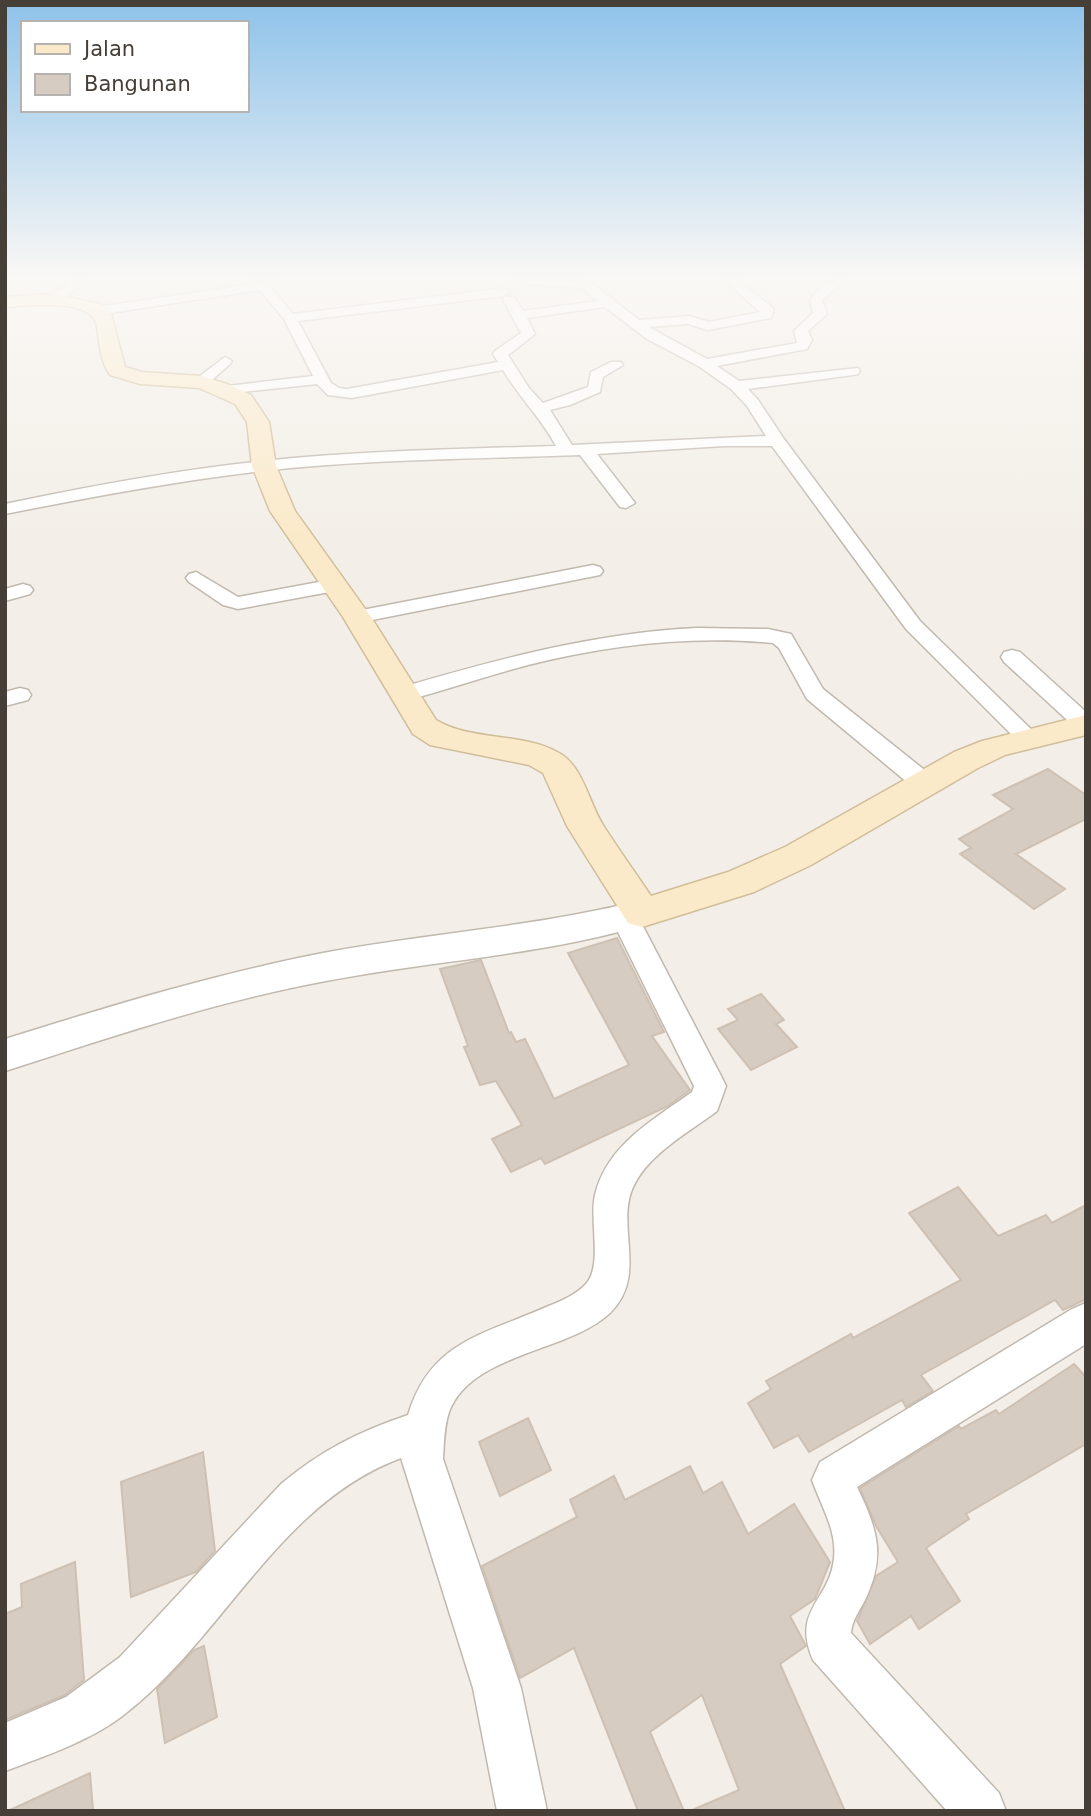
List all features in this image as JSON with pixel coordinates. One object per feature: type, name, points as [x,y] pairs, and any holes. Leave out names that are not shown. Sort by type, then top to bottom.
[{"type":"main road","points":[[113,365],[117,370],[140,378],[214,387],[243,400],[258,422],[264,467],[283,511],[357,617],[418,719],[432,734],[532,754],[546,758],[557,767],[633,915],[690,900],[741,882],[787,861],[861,821],[923,782],[994,748],[1086,725]]},
{"type":"street","points":[[223,365],[214,387],[322,379]]},
{"type":"street","points":[[315,365],[326,388],[352,393],[507,365],[523,391],[626,503]]},
{"type":"street","points":[[540,408],[573,400],[594,389],[596,375],[615,365]]},
{"type":"street","points":[[706,365],[737,386],[752,403],[776,441],[913,625],[1029,739]]},
{"type":"street","points":[[737,386],[853,371]]},
{"type":"street","points":[[5,509],[127,484],[264,467],[409,456],[632,448],[696,442],[776,441]]},
{"type":"street","points":[[357,617],[593,571]]},
{"type":"street","points":[[195,578],[230,601],[238,603],[334,585]]},
{"type":"street","points":[[404,694],[494,667],[625,638],[714,635],[778,638],[788,644],[805,681],[815,694],[923,782]]},
{"type":"street","points":[[1012,657],[1086,725]]},
{"type":"street","points":[[5,1055],[211,992],[280,975],[568,930],[633,915],[709,1086],[709,1093],[705,1101],[646,1146],[628,1164],[613,1192],[610,1217],[612,1255],[608,1283],[599,1296],[576,1314],[463,1363],[445,1378],[432,1400],[423,1430],[422,1459],[497,1688],[522,1811]]},
{"type":"street","points":[[981,1811],[829,1644],[825,1632],[855,1569],[856,1546],[855,1529],[833,1480],[835,1476],[1086,1322]]},
{"type":"street","points":[[5,1747],[56,1727],[105,1699],[152,1657],[285,1508],[327,1474],[361,1452],[423,1430]]},
{"type":"building","points":[[1048,769],[1086,795],[1086,819],[1016,854],[1065,889],[1034,909],[960,854],[971,848],[959,839],[1013,809],[993,795]]},
{"type":"building","points":[[617,938],[664,1032],[652,1036],[690,1090],[668,1106],[545,1164],[541,1158],[511,1172],[492,1139],[522,1125],[496,1081],[480,1085],[464,1047],[468,1046],[440,969],[481,960],[509,1033],[511,1032],[516,1042],[525,1039],[554,1099],[629,1065],[568,953]]},
{"type":"building","points":[[761,994],[784,1020],[776,1024],[797,1047],[751,1070],[718,1029],[738,1020],[728,1009]]},
{"type":"building","points":[[958,1187],[998,1236],[1046,1215],[1052,1223],[1086,1205],[1086,1299],[1063,1310],[1055,1300],[921,1375],[933,1391],[906,1407],[902,1400],[809,1452],[798,1435],[774,1448],[748,1403],[771,1389],[766,1381],[851,1334],[853,1338],[961,1280],[909,1213]]},
{"type":"building","points":[[1074,1364],[1086,1377],[1086,1444],[966,1514],[969,1519],[926,1548],[960,1601],[919,1629],[911,1616],[870,1644],[857,1621],[876,1576],[898,1562],[876,1526],[860,1488],[959,1426],[961,1429],[996,1410],[999,1414]]},
{"type":"building","points":[[528,1418],[551,1470],[500,1496],[479,1442]]},
{"type":"building","points":[[203,1452],[215,1551],[196,1572],[131,1597],[121,1482]]},
{"type":"building","points":[[690,1466],[703,1493],[722,1482],[748,1534],[794,1504],[830,1562],[815,1599],[790,1616],[806,1646],[780,1664],[845,1811],[690,1811],[739,1790],[702,1695],[650,1732],[684,1811],[638,1811],[574,1648],[520,1678],[482,1566],[577,1517],[570,1500],[614,1476],[625,1500]]},
{"type":"building","points":[[75,1562],[84,1680],[65,1695],[5,1720],[5,1614],[22,1607],[21,1584]]},
{"type":"building","points":[[204,1646],[217,1717],[165,1743],[157,1689],[194,1650]]},
{"type":"building","points":[[90,1773],[93,1811],[8,1811]]}]
